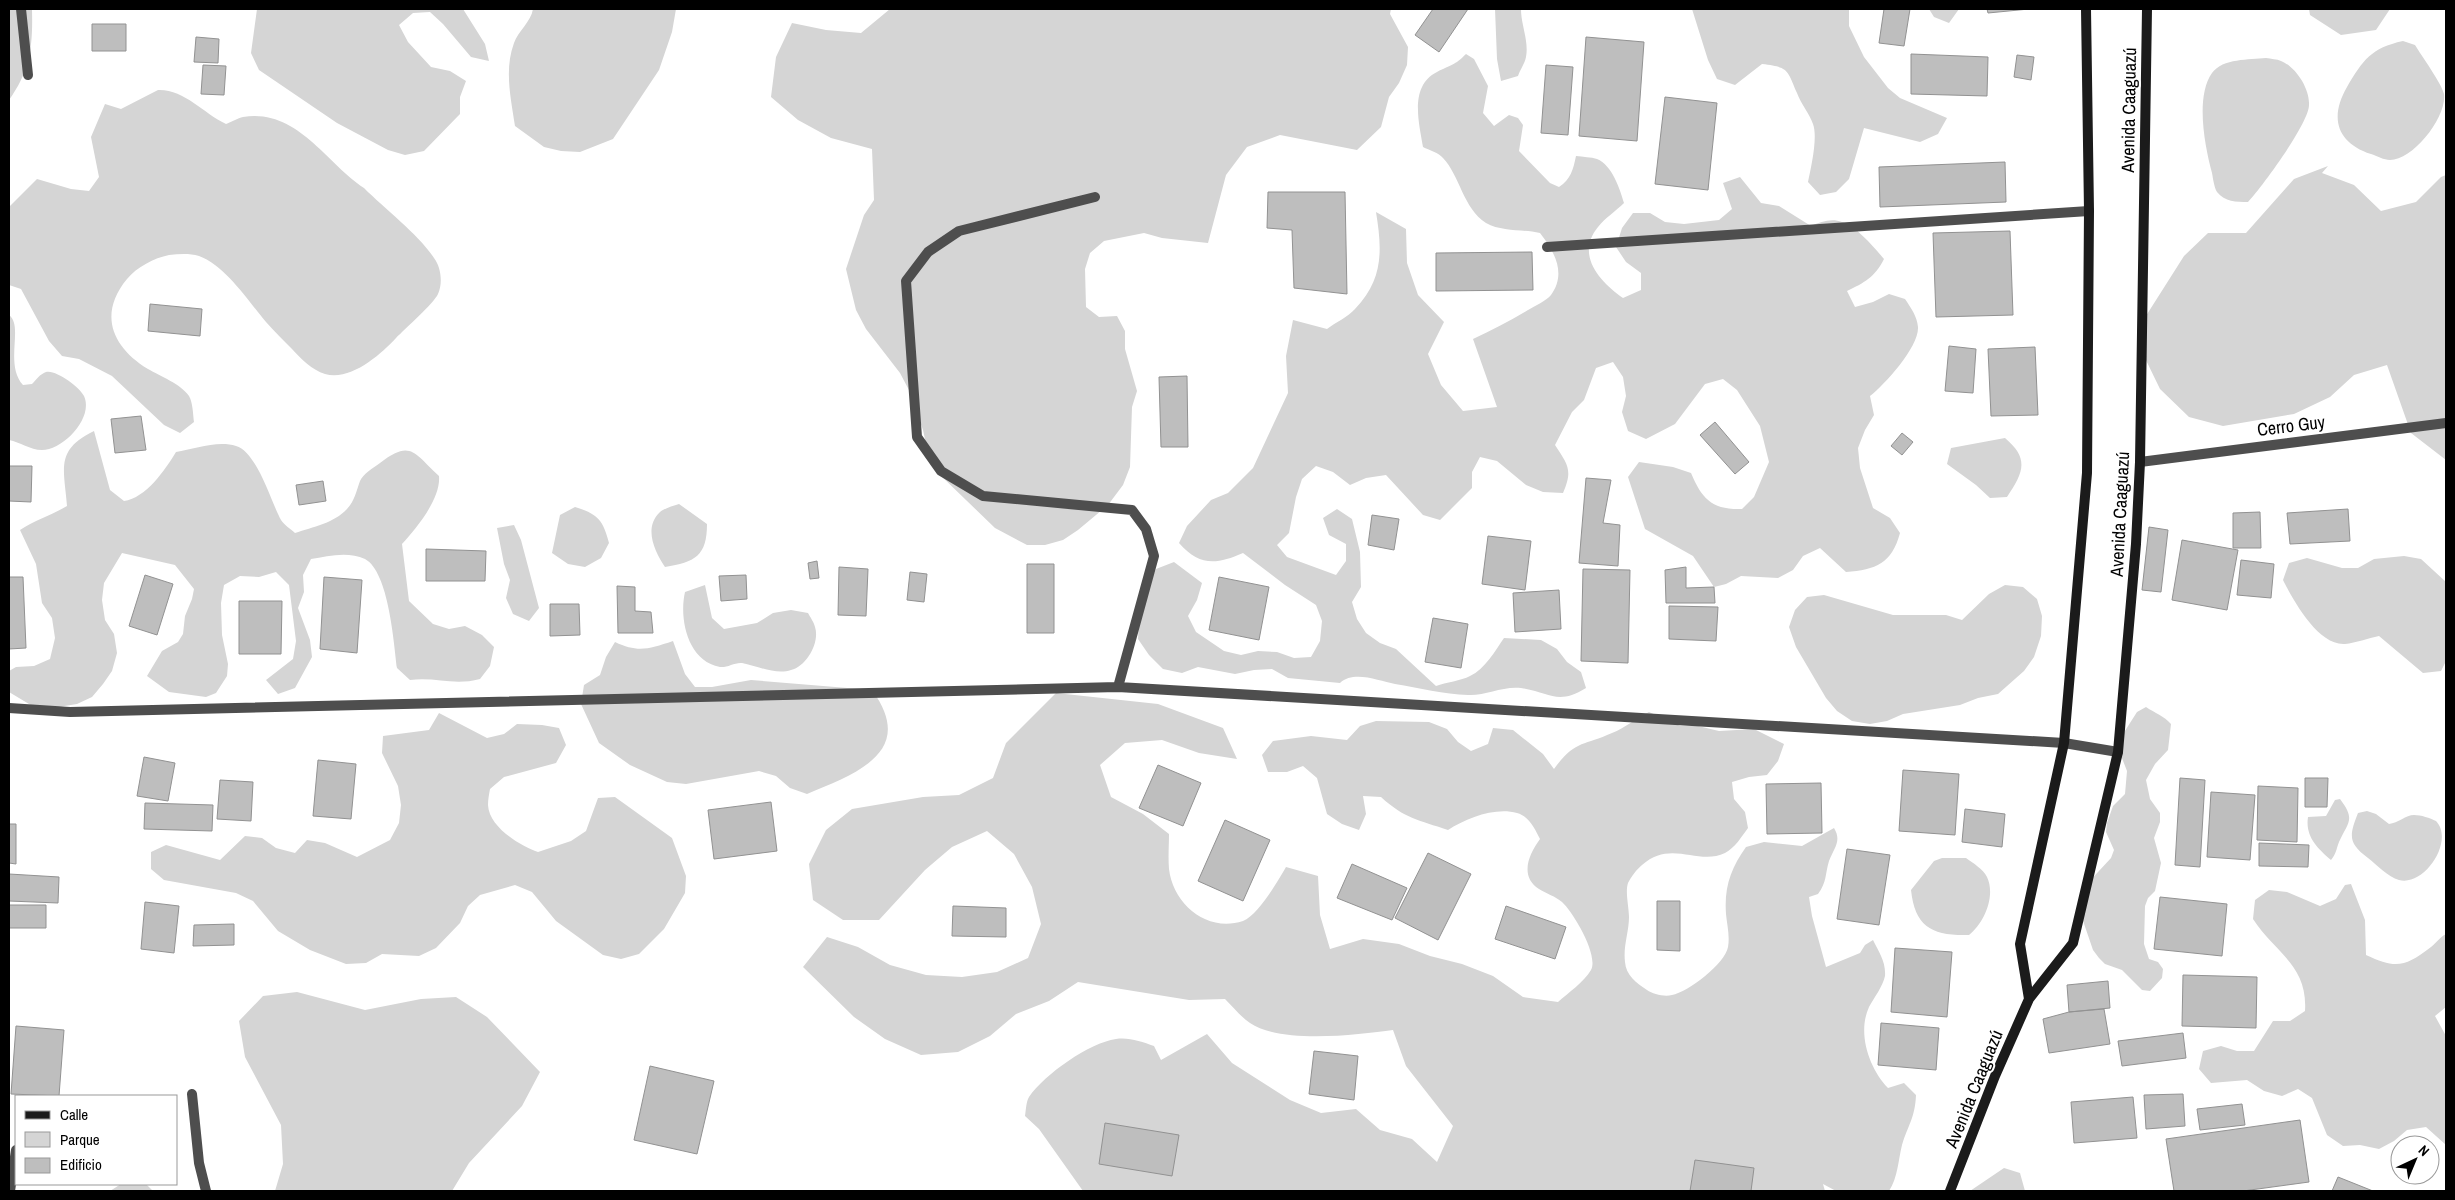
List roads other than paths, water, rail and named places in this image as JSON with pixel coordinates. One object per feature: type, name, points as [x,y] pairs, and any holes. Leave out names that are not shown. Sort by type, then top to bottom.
[{"type":"street","points":[[21,9],[28,75]]},
{"type":"street","name":"Avenida Caaguazú","points":[[2028,1000],[2020,944],[2064,744],[2086,473],[2089,211],[2086,9]]},
{"type":"street","name":"Avenida Caaguazú","points":[[1950,1191],[1995,1076],[2028,1000],[2073,943],[2118,752],[2136,544],[2140,462],[2147,9]]},
{"type":"street","points":[[1095,197],[959,231],[928,252],[906,281],[917,437],[941,471],[983,496],[1132,510],[1146,529],[1154,556],[1118,687]]},
{"type":"street","points":[[1547,247],[2089,211]]},
{"type":"street","name":"Cerro Guy","points":[[2140,462],[2446,423]]},
{"type":"street","points":[[9,708],[70,712],[1118,687],[2064,744],[2118,752]]},
{"type":"street","points":[[192,1094],[199,1163],[206,1191]]},
{"type":"street","points":[[10,1191],[15,1157]]}]
